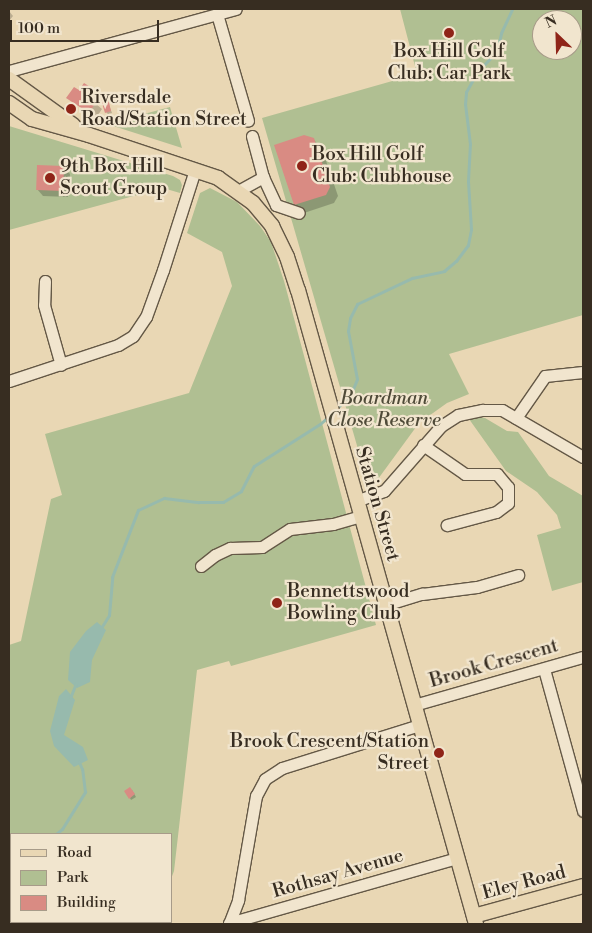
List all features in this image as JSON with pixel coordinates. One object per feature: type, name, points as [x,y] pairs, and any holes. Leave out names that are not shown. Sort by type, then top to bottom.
[{"type":"main road","name":"Station Street","points":[[9,79],[53,113],[89,135]]},
{"type":"main road","name":"Station Street","points":[[9,103],[32,118],[218,178],[238,191],[263,214],[272,226],[287,256],[475,920]]},
{"type":"main road","points":[[9,115],[32,118]]},
{"type":"main road","name":"Eley Road","points":[[475,920],[583,886]]},
{"type":"street","points":[[9,71],[236,9]]},
{"type":"street","points":[[217,14],[248,121]]},
{"type":"street","points":[[252,136],[263,177],[276,205],[299,214]]},
{"type":"street","points":[[9,381],[118,345],[133,336],[146,318],[164,270],[195,170]]},
{"type":"street","points":[[238,191],[263,177]]},
{"type":"street","points":[[263,214],[276,205]]},
{"type":"street","points":[[45,281],[44,305],[61,365]]},
{"type":"street","points":[[516,418],[545,376],[583,372]]},
{"type":"street","points":[[356,501],[384,491],[441,426],[458,415],[482,410],[502,410],[583,457]]},
{"type":"street","points":[[423,445],[465,474],[497,474],[508,487],[508,503],[496,512],[447,525]]},
{"type":"street","points":[[201,566],[215,555],[230,548],[262,546],[290,529],[333,524],[361,516]]},
{"type":"street","points":[[385,604],[422,594],[477,587],[518,575]]},
{"type":"street","name":"Brook Crescent","points":[[414,705],[583,657]]},
{"type":"street","points":[[544,669],[583,811]]},
{"type":"street","points":[[229,924],[238,900],[256,796],[265,779],[282,768],[419,726]]},
{"type":"street","name":"Rothsay Avenue","points":[[229,924],[458,858]]},
{"type":"green space","name":"Boardman Close Reserve","points":[[400,9],[583,9],[583,315],[449,354],[469,394],[447,403],[419,423],[378,479],[372,483],[367,480],[262,118],[417,74]]},
{"type":"green space","points":[[170,107],[182,148],[107,124]]},
{"type":"green space","points":[[9,126],[173,176],[180,180],[182,185],[180,193],[163,188],[9,230]]},
{"type":"green space","points":[[210,188],[237,202],[260,226],[271,242],[284,281],[376,625],[231,666],[229,661],[197,670],[172,876],[172,833],[10,833],[10,923],[153,924],[9,924],[9,645],[21,641],[51,499],[62,495],[45,434],[189,393],[232,286],[222,252],[187,233],[200,193]]},
{"type":"green space","points":[[485,418],[507,431],[518,432],[549,476],[583,496],[583,582],[552,591],[537,535],[561,528],[557,515],[537,492],[506,471],[469,419]]},
{"type":"shaded area","points":[[97,622],[106,630],[92,660],[90,682],[77,688],[68,680],[70,652],[86,631]]},
{"type":"shaded area","points":[[66,689],[75,700],[64,735],[83,747],[88,760],[74,767],[54,746],[50,731],[59,696]]},
{"type":"building","points":[[84,83],[95,90],[90,98],[96,102],[89,113],[66,98],[74,87],[79,90]]},
{"type":"building","points":[[108,98],[111,111],[105,113],[101,100]]},
{"type":"building","name":"Box Hill Golf Club: Clubhouse","points":[[304,135],[314,138],[330,187],[326,195],[294,205],[274,145]]},
{"type":"building","name":"9th Box Hill Scout Group","points":[[37,165],[64,166],[63,191],[36,190]]},
{"type":"building","points":[[130,787],[135,794],[129,799],[124,791]]},
{"type":"waterway","points":[[336,409],[351,394],[357,379],[348,331],[350,318],[357,304],[412,278],[444,271],[456,261],[468,245],[471,229],[468,181],[470,144],[465,104],[466,92],[477,72],[497,51],[501,33],[512,9]]},
{"type":"waterway","points":[[101,628],[109,615],[112,577],[138,510],[164,498],[199,502],[223,502],[241,491],[254,466],[320,424],[330,415]]},
{"type":"waterway","points":[[70,698],[76,683]]},
{"type":"waterway","points":[[57,833],[62,829],[85,792],[82,769],[79,762]]},
{"type":"place","name":"Box Hill Golf Club: Car Park","points":[[449,33]]},
{"type":"place","name":"Riversdale Road/Station Street","points":[[71,109]]},
{"type":"place","name":"Box Hill Golf Club: Clubhouse","points":[[302,166]]},
{"type":"place","name":"9th Box Hill Scout Group","points":[[50,178]]},
{"type":"place","name":"Bennettswood Bowling Club","points":[[277,603]]},
{"type":"place","name":"Brook Crescent/Station Street","points":[[439,753]]}]
